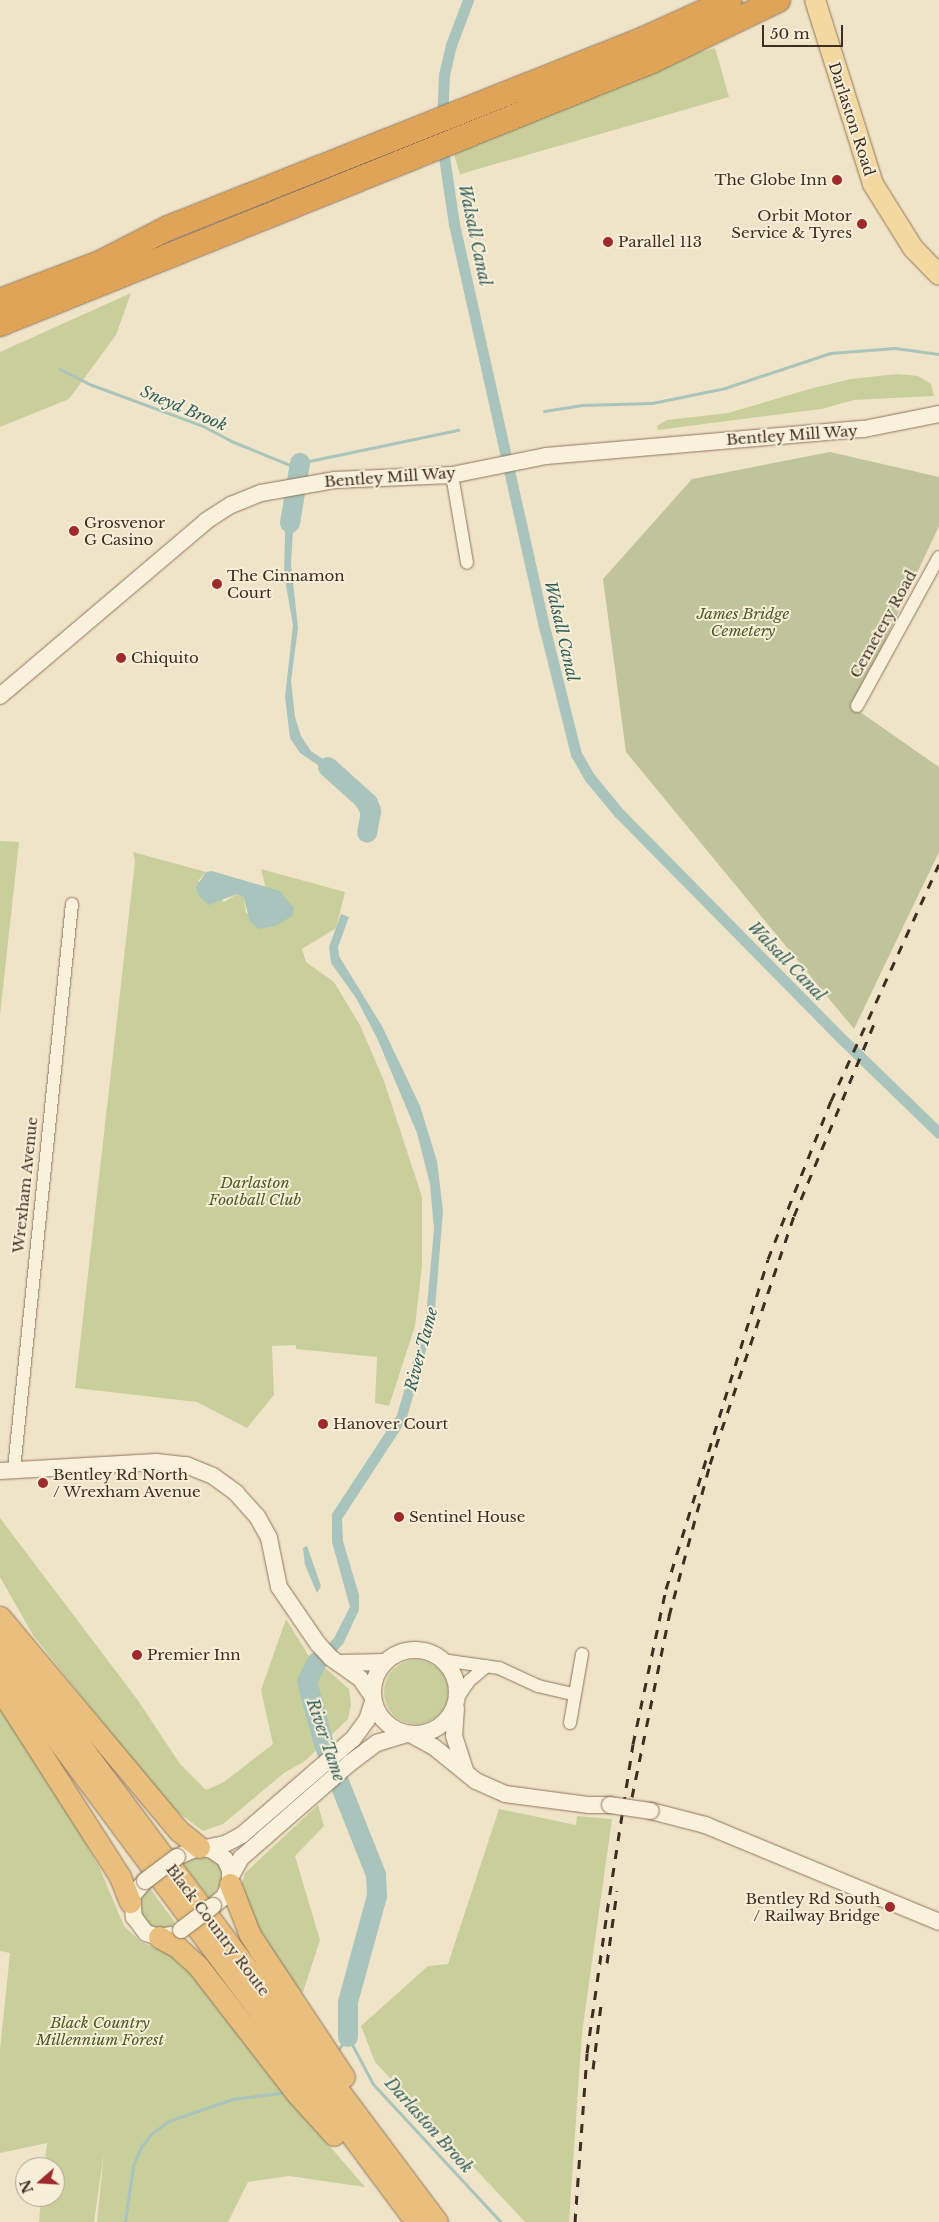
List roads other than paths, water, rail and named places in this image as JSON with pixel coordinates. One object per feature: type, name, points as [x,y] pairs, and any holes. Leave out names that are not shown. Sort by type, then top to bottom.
[{"type":"highway","points":[[0,332],[105,271],[168,228],[382,141],[644,39],[729,9],[778,0]]},
{"type":"highway","points":[[0,302],[105,271],[391,167],[467,137],[652,61],[729,9]]},
{"type":"highway","points":[[0,293],[105,271]]},
{"type":"highway","points":[[0,324],[105,271]]},
{"type":"highway","points":[[0,1617],[178,1830],[202,1847]]},
{"type":"highway","name":"Black Country Route","points":[[0,1638],[437,2222]]},
{"type":"highway","name":"Black Country Route","points":[[0,1663],[415,2222]]},
{"type":"highway","points":[[0,1689],[120,1877],[130,1902]]},
{"type":"highway","points":[[230,1880],[236,1906],[250,1935],[349,2084],[411,2187]]},
{"type":"highway","points":[[159,1937],[177,1947],[198,1966],[296,2094],[415,2222]]},
{"type":"main road","name":"Darlaston Road","points":[[815,0],[867,170],[902,232],[939,274]]},
{"type":"street","name":"Bentley Mill Way","points":[[0,696],[206,521],[231,505],[295,486],[452,475],[546,456],[864,430],[939,414]]},
{"type":"street","points":[[452,475],[467,563]]},
{"type":"street","name":"Cemetery Road","points":[[857,706],[939,557]]},
{"type":"street","name":"Wrexham Avenue","points":[[7,1470],[72,904]]},
{"type":"street","points":[[7,1470],[156,1462],[186,1465],[213,1476],[236,1493],[257,1516],[269,1538],[279,1586],[318,1644],[360,1678],[386,1724],[434,1747],[485,1786],[512,1796],[610,1805],[651,1811],[705,1825],[939,1922]]},
{"type":"street","points":[[339,1662],[385,1662],[412,1650],[431,1653],[442,1660],[454,1674],[457,1700],[454,1736],[467,1774]]},
{"type":"street","points":[[570,1723],[582,1654]]},
{"type":"street","points":[[442,1660],[499,1668],[538,1686],[574,1694]]},
{"type":"street","points":[[385,1662],[375,1678],[373,1700],[363,1727],[344,1746],[242,1835],[225,1844],[202,1847],[177,1856],[134,1891],[130,1902],[141,1929],[159,1937],[181,1930],[213,1906],[224,1896],[241,1858],[350,1763],[377,1743],[409,1735],[423,1734],[444,1724],[469,1681],[487,1666]]},
{"type":"street","points":[[202,1847],[225,1858],[230,1880]]},
{"type":"water","points":[[298,497],[294,513],[291,564],[298,628],[291,681],[295,717],[301,736],[311,751],[351,778],[377,805],[373,835],[367,833],[363,818],[347,790],[327,771],[300,753],[290,738],[285,697],[293,625],[284,574],[286,499]],"holes":[[[349,782],[361,795],[363,807],[356,804],[347,785]]]},
{"type":"water","points":[[212,871],[280,891],[294,908],[292,916],[276,926],[259,929],[250,922],[244,898],[237,894],[209,905],[199,896],[196,887],[206,872]]},
{"type":"water","points":[[341,914],[349,917],[338,947],[339,956],[382,1026],[420,1106],[437,1161],[443,1211],[434,1322],[406,1421],[342,1519],[343,1541],[359,1595],[359,1610],[343,1644],[313,1675],[312,1684],[301,1682],[305,1671],[334,1638],[350,1607],[332,1542],[332,1514],[397,1415],[426,1317],[434,1229],[430,1184],[417,1133],[377,1038],[356,998],[331,963],[329,947]]},
{"type":"water","points":[[307,1546],[321,1586],[317,1593],[305,1565],[303,1548]]},
{"type":"waterway","name":"Walsall Canal","points":[[442,122],[444,75],[451,45],[468,0]]},
{"type":"waterway","name":"Walsall Canal","points":[[442,143],[454,224],[545,630],[576,754],[590,778],[619,813],[844,1041],[939,1133]]},
{"type":"waterway","points":[[544,411],[581,405],[652,403],[725,388],[830,353],[895,348],[939,354]]},
{"type":"waterway","name":"Sneyd Brook","points":[[60,369],[92,385],[203,426],[231,441],[290,465],[458,430]]},
{"type":"waterway","name":"River Tame","points":[[290,523],[300,463]]},
{"type":"waterway","name":"River Tame","points":[[328,767],[368,803],[371,811],[367,833]]},
{"type":"waterway","name":"River Tame","points":[[317,1662],[307,1682],[324,1744],[376,1875],[377,1896],[348,2002],[348,2037]]},
{"type":"waterway","name":"Darlaston Brook","points":[[348,2037],[373,2084],[501,2222]]},
{"type":"waterway","name":"River Tame","points":[[337,2051],[347,2038]]},
{"type":"waterway","name":"River Tame","points":[[125,2222],[133,2166],[141,2147],[151,2134],[169,2121],[232,2099],[281,2093]]},
{"type":"railway","points":[[575,2222],[587,2053],[607,1912],[633,1744],[666,1589],[768,1259],[831,1101],[939,864]]},
{"type":"railway","points":[[632,1797],[669,1616],[710,1464],[794,1216],[876,1019]]},
{"type":"railway","points":[[607,1963],[617,1891]]},
{"type":"railway","points":[[593,2069],[601,2005]]},
{"type":"place","name":"The Globe Inn","points":[[837,180]]},
{"type":"place","name":"Orbit Motor Service & Tyres","points":[[862,224]]},
{"type":"place","name":"Parallel 113","points":[[608,242]]},
{"type":"place","name":"Grosvenor G Casino","points":[[74,531]]},
{"type":"place","name":"The Cinnamon Court","points":[[217,584]]},
{"type":"place","name":"Chiquito","points":[[121,658]]},
{"type":"place","name":"Hanover Court","points":[[323,1424]]},
{"type":"place","name":"Bentley Rd North / Wrexham Avenue","points":[[43,1483]]},
{"type":"place","name":"Sentinel House","points":[[399,1517]]},
{"type":"place","name":"Premier Inn","points":[[137,1655]]},
{"type":"place","name":"Bentley Rd South / Railway Bridge","points":[[890,1907]]},
{"type":"park label","name":"James Bridge Cemetery","points":[[743,622]]},
{"type":"park label","name":"Darlaston Football Club","points":[[255,1190]]},
{"type":"park label","name":"Black Country Millennium Forest","points":[[100,2030]]}]
